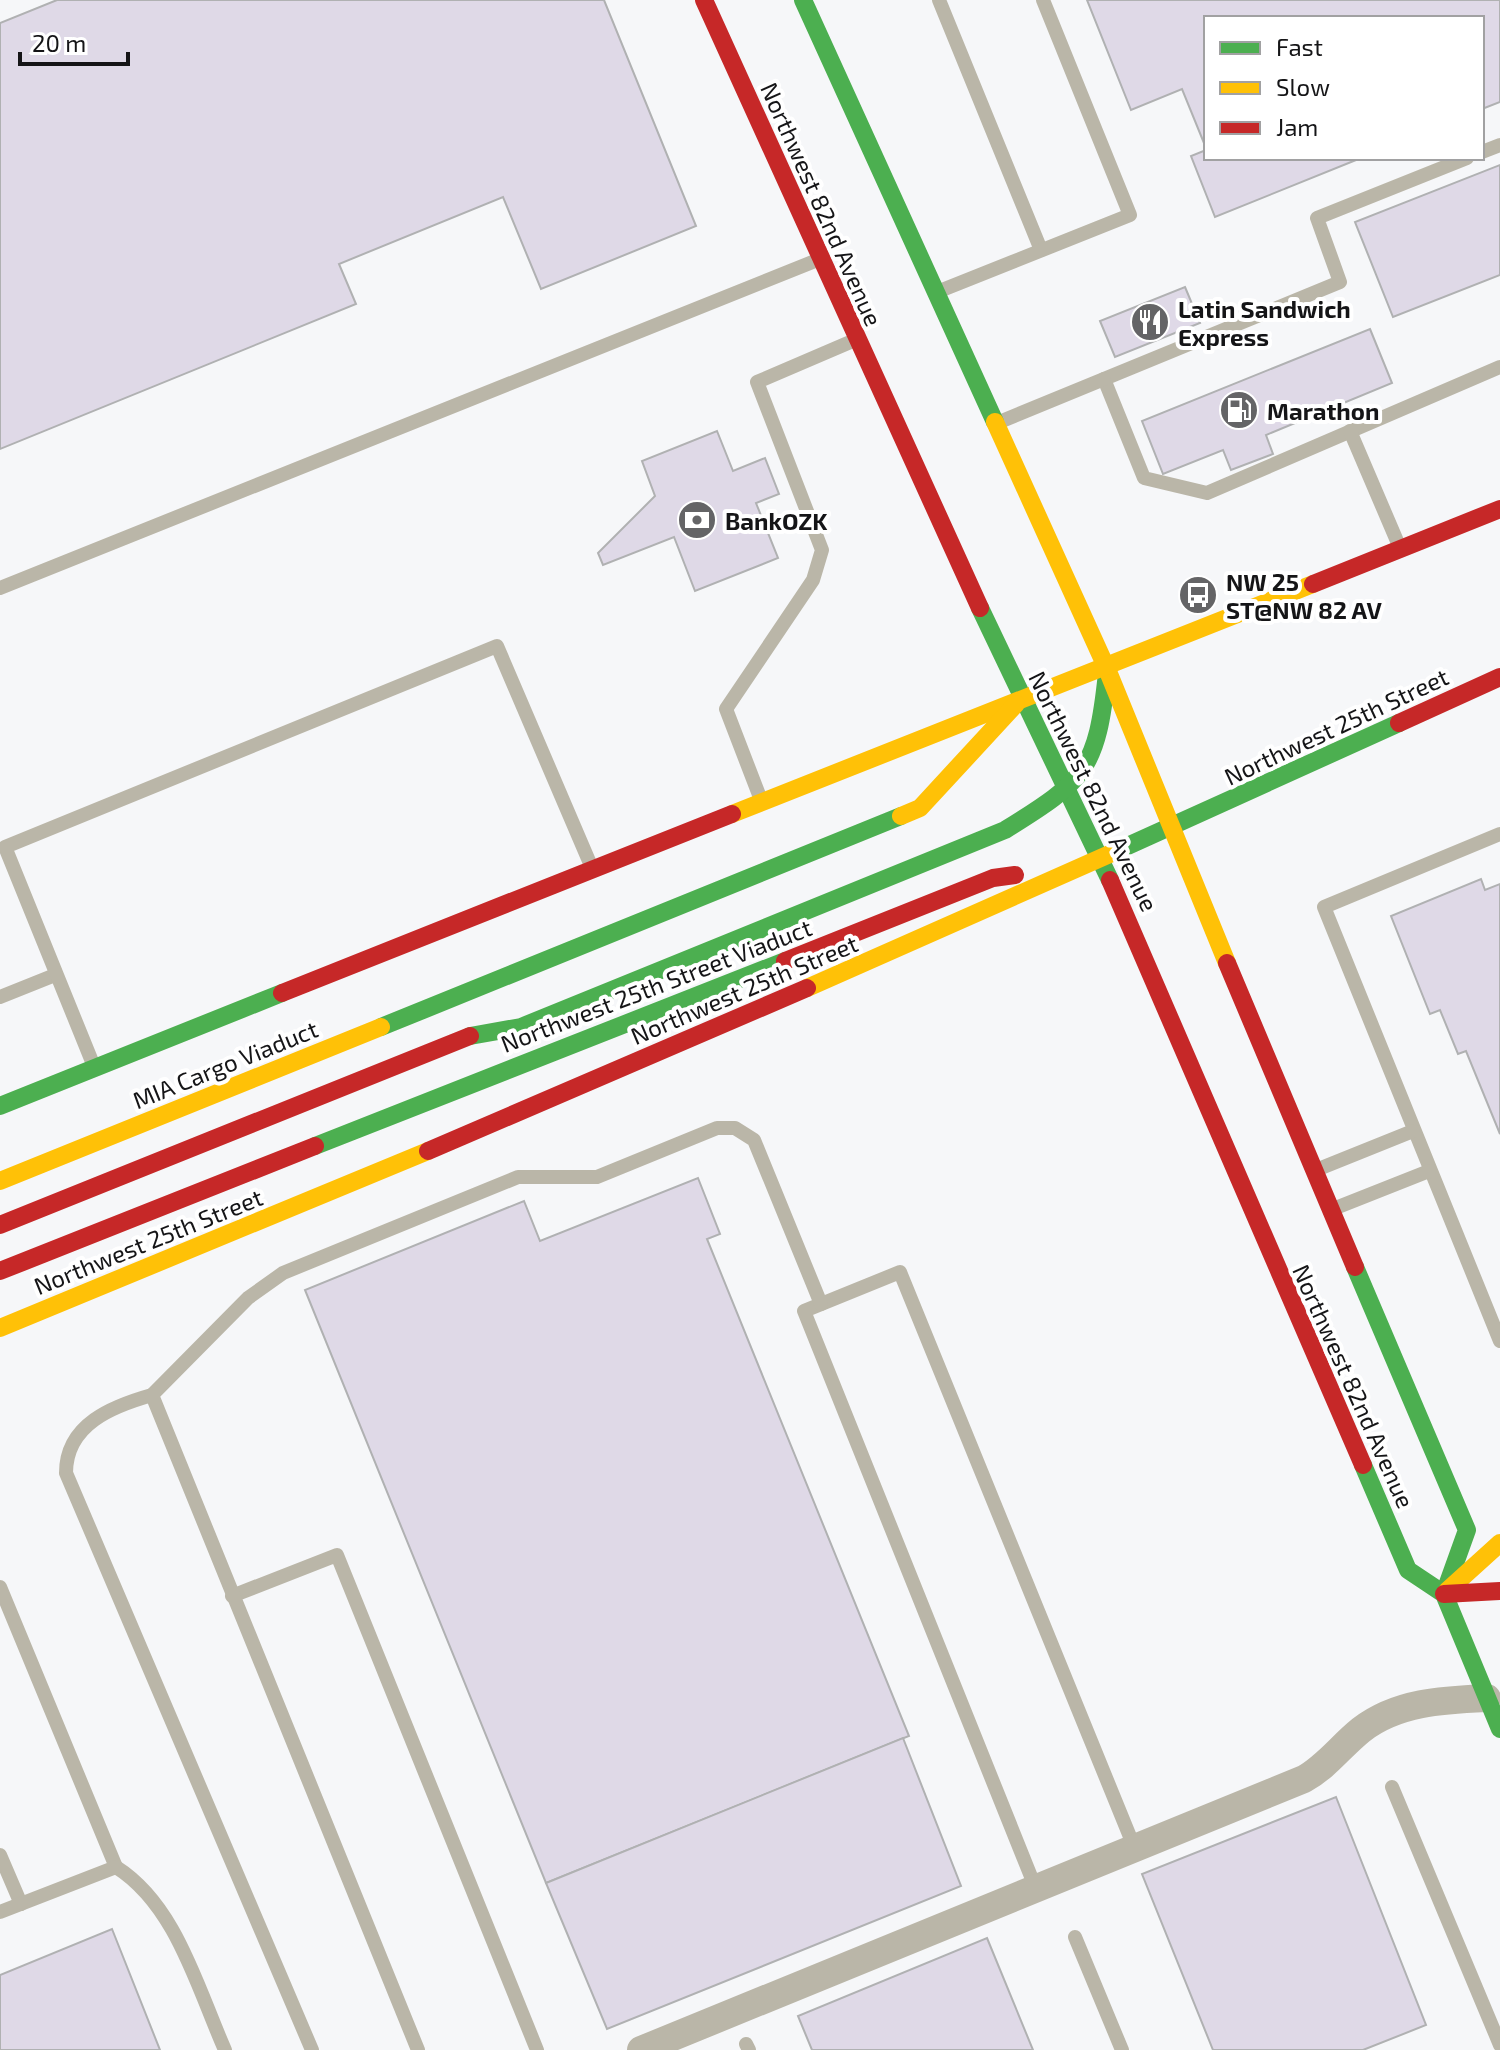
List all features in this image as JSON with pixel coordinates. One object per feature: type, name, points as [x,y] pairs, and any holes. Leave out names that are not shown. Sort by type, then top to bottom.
[{"type":"main road","name":"Northwest 82nd Avenue","points":[[704,0],[1022,698],[1101,861],[1408,1570],[1444,1594],[1467,1530],[1195,889],[1107,669],[803,0]]},
{"type":"main road","points":[[0,1106],[762,800],[1022,698],[1107,669],[1500,509]]},
{"type":"main road","points":[[0,1225],[473,1035],[521,1027],[1005,830],[1067,791],[1088,769],[1100,737],[1107,669]]},
{"type":"main road","name":"Northwest 25th Street","points":[[0,1328],[527,1109],[1101,861],[1500,677]]},
{"type":"main road","name":"MIA Cargo Viaduct","points":[[0,1181],[920,808],[1022,698]]},
{"type":"main road","name":"Northwest 25th Street Viaduct","points":[[0,1271],[993,878],[1101,861]]},
{"type":"main road","points":[[439,1095],[521,1027]]},
{"type":"main road","points":[[1444,1594],[1500,1543]]},
{"type":"main road","points":[[1444,1594],[1500,1591]]},
{"type":"main road","points":[[1444,1594],[1500,1729]]},
{"type":"street","points":[[641,2050],[1304,1779],[1360,1731],[1391,1713],[1441,1700],[1487,1698]]},
{"type":"lane","points":[[939,0],[1041,250]]},
{"type":"lane","points":[[936,292],[1130,215],[1043,0]]},
{"type":"lane","points":[[996,424],[1340,282],[1317,218],[1462,160]]},
{"type":"lane","points":[[0,588],[820,259]]},
{"type":"lane","points":[[762,800],[726,709],[813,580],[822,550],[757,382],[857,339]]},
{"type":"lane","points":[[1104,379],[1144,478],[1207,493],[1500,367]]},
{"type":"lane","points":[[1350,431],[1401,549]]},
{"type":"lane","points":[[94,1068],[5,847],[497,646],[592,868]]},
{"type":"lane","points":[[1500,834],[1324,907],[1500,1341]]},
{"type":"lane","points":[[0,997],[55,975]]},
{"type":"lane","points":[[312,2050],[66,1473],[69,1452],[78,1434],[105,1412],[152,1395],[248,1298],[283,1273],[518,1177],[597,1177],[717,1128],[735,1128],[754,1140],[821,1304]]},
{"type":"lane","points":[[1315,1170],[1413,1131]]},
{"type":"lane","points":[[1332,1209],[1429,1171]]},
{"type":"lane","points":[[1036,1889],[804,1311],[900,1272],[1135,1849]]},
{"type":"lane","points":[[152,1395],[418,2050]]},
{"type":"lane","points":[[232,1596],[337,1555],[537,2050]]},
{"type":"lane","points":[[0,1587],[116,1867],[135,1879],[168,1922],[225,2050]]},
{"type":"lane","points":[[1392,1787],[1500,2046],[1492,2050]]},
{"type":"lane","points":[[0,1855],[21,1904]]},
{"type":"lane","points":[[0,1912],[116,1867]]},
{"type":"lane","points":[[1075,1937],[1122,2050]]},
{"type":"building","points":[[57,0],[604,0],[696,226],[541,289],[503,197],[339,264],[356,304],[0,449],[0,23]]},
{"type":"building","points":[[1087,0],[1500,0],[1500,102],[1484,108],[1484,16],[1204,16],[1204,143],[1182,89],[1131,110]]},
{"type":"building","points":[[1204,151],[1204,160],[1356,160],[1215,217],[1191,156]]},
{"type":"building","points":[[1500,165],[1500,275],[1393,317],[1355,222]]},
{"type":"building","name":"Latin Sandwich Express","points":[[1185,287],[1200,323],[1115,357],[1100,321]]},
{"type":"building","points":[[1370,329],[1392,383],[1266,435],[1273,454],[1231,470],[1223,450],[1163,474],[1142,421]]},
{"type":"building","name":"BankOZK","points":[[717,431],[733,471],[765,458],[779,494],[756,503],[778,558],[695,591],[674,537],[603,565],[598,553],[655,496],[642,461]]},
{"type":"building","points":[[1481,879],[1485,890],[1500,884],[1500,1134],[1466,1051],[1458,1054],[1440,1010],[1430,1014],[1391,916]]},
{"type":"building","points":[[698,1178],[720,1234],[707,1239],[909,1736],[546,1883],[305,1290],[524,1201],[540,1241]]},
{"type":"building","points":[[903,1738],[961,1886],[607,2029],[546,1883]]},
{"type":"building","points":[[1336,1797],[1426,2025],[1363,2050],[1213,2050],[1142,1874]]},
{"type":"building","points":[[112,1929],[160,2050],[0,2050],[0,1975]]},
{"type":"building","points":[[987,1938],[1033,2050],[812,2050],[798,2016]]},
{"type":"traffic: fast","points":[[803,0],[995,422]]},
{"type":"traffic: fast","points":[[980,608],[1110,880]]},
{"type":"traffic: fast","points":[[470,1036],[521,1027],[1005,830],[1054,798],[1083,769],[1098,731],[1107,673]]},
{"type":"traffic: fast","points":[[1112,853],[1399,723]]},
{"type":"traffic: fast","points":[[381,1027],[901,816]]},
{"type":"traffic: fast","points":[[315,1146],[785,961]]},
{"type":"traffic: fast","points":[[0,1106],[282,993]]},
{"type":"traffic: fast","points":[[1355,1267],[1467,1530],[1444,1594]]},
{"type":"traffic: fast","points":[[1363,1465],[1408,1570],[1444,1594],[1500,1729]]},
{"type":"traffic: slow","points":[[995,422],[1107,669],[1227,963]]},
{"type":"traffic: slow","points":[[732,814],[1313,584]]},
{"type":"traffic: slow","points":[[901,816],[920,808],[1016,704]]},
{"type":"traffic: slow","points":[[807,988],[1112,853]]},
{"type":"traffic: slow","points":[[0,1181],[381,1027]]},
{"type":"traffic: slow","points":[[0,1328],[428,1151]]},
{"type":"traffic: slow","points":[[1447,1591],[1500,1543]]},
{"type":"traffic: jam","points":[[704,0],[980,608]]},
{"type":"traffic: jam","points":[[1313,584],[1500,509]]},
{"type":"traffic: jam","points":[[1399,723],[1500,677]]},
{"type":"traffic: jam","points":[[282,993],[732,814]]},
{"type":"traffic: jam","points":[[785,961],[993,878],[1015,875]]},
{"type":"traffic: jam","points":[[1110,880],[1363,1465]]},
{"type":"traffic: jam","points":[[1227,963],[1355,1267]]},
{"type":"traffic: jam","points":[[428,1151],[807,988]]},
{"type":"traffic: jam","points":[[0,1225],[470,1036]]},
{"type":"traffic: jam","points":[[0,1271],[315,1146]]},
{"type":"traffic: jam","points":[[1444,1594],[1500,1591]]},
{"type":"place","name":"Latin Sandwich Express","points":[[1150,322]]},
{"type":"place","name":"Marathon","points":[[1239,410]]},
{"type":"place","name":"BankOZK","points":[[697,520]]},
{"type":"place","name":"NW 25 ST@NW 82 AV","points":[[1198,595]]}]
